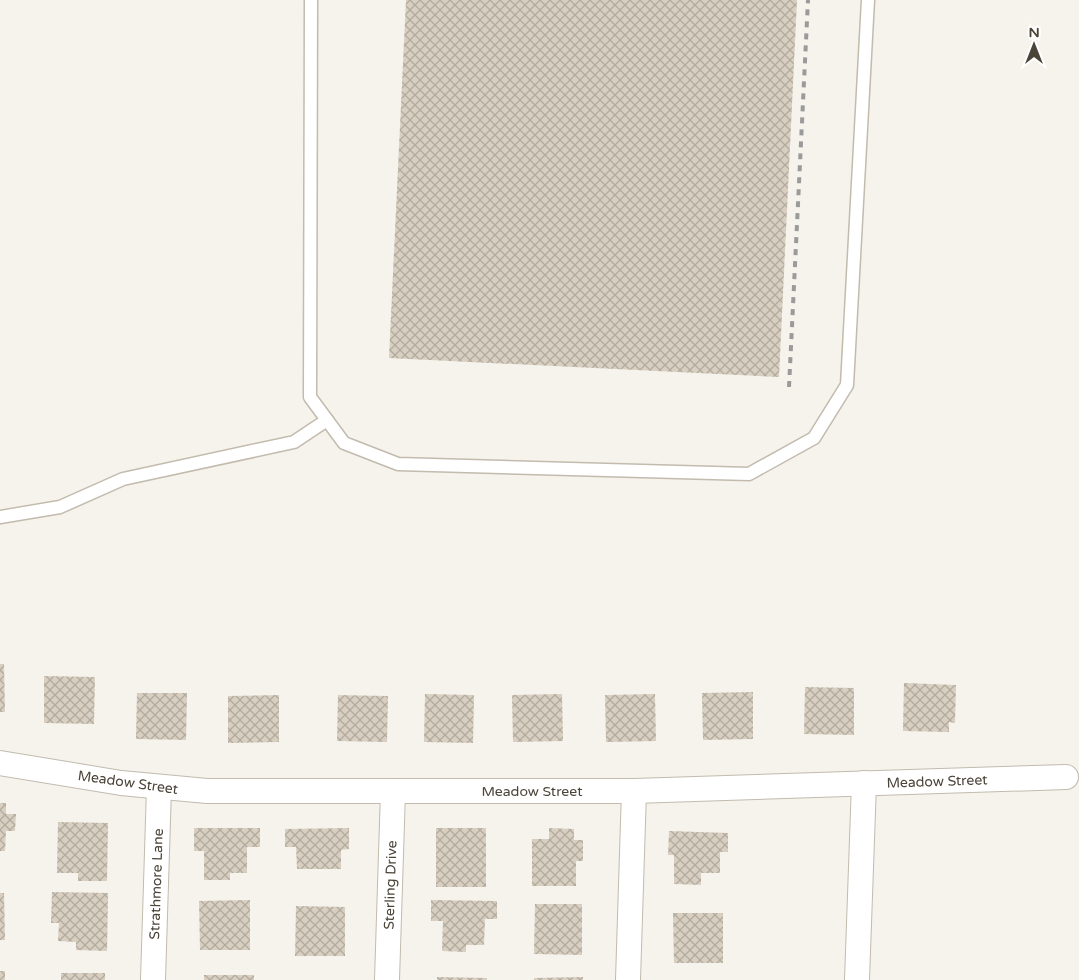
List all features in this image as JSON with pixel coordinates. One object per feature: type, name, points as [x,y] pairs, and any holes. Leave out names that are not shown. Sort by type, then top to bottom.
[{"type":"street","name":"Meadow Street","points":[[0,763],[159,788],[207,791],[634,791],[1066,778]]},
{"type":"street","points":[[857,980],[864,784]]},
{"type":"street","name":"Strathmore Lane","points":[[153,980],[159,788]]},
{"type":"street","name":"Sterling Drive","points":[[387,980],[393,791]]},
{"type":"street","points":[[628,980],[634,791]]},
{"type":"lane","points":[[311,0],[310,397],[344,443],[398,464],[749,474],[814,438],[847,385],[868,0]]},
{"type":"lane","points":[[0,517],[60,507],[123,479],[294,442],[327,420]]},
{"type":"building","points":[[406,0],[797,0],[779,377],[389,358]]},
{"type":"building","points":[[0,664],[4,664],[5,712],[0,712]]},
{"type":"building","points":[[44,676],[95,677],[94,724],[44,723]]},
{"type":"building","points":[[904,683],[956,685],[955,723],[949,722],[949,732],[903,731]]},
{"type":"building","points":[[805,687],[854,688],[854,735],[804,734]]},
{"type":"building","points":[[753,692],[753,739],[703,740],[702,693]]},
{"type":"building","points":[[137,693],[187,693],[186,740],[136,739]]},
{"type":"building","points":[[425,694],[474,695],[473,743],[424,742]]},
{"type":"building","points":[[562,694],[563,741],[513,742],[512,695]]},
{"type":"building","points":[[655,694],[656,741],[606,742],[605,695]]},
{"type":"building","points":[[279,695],[279,742],[228,743],[228,696]]},
{"type":"building","points":[[338,695],[388,696],[387,742],[337,741]]},
{"type":"building","points":[[0,803],[6,803],[6,814],[16,814],[15,831],[6,831],[5,851],[0,851]]},
{"type":"building","points":[[58,822],[108,823],[107,881],[78,881],[78,873],[57,873]]},
{"type":"building","points":[[194,828],[260,828],[260,847],[247,847],[247,873],[230,873],[230,880],[204,880],[204,851],[194,851]]},
{"type":"building","points":[[349,828],[349,849],[341,850],[341,869],[297,869],[296,847],[285,847],[285,829]]},
{"type":"building","points":[[436,828],[486,828],[486,887],[436,887]]},
{"type":"building","points":[[549,828],[574,829],[574,840],[583,840],[583,861],[576,861],[576,886],[532,886],[532,839],[549,839]]},
{"type":"building","points":[[669,831],[728,833],[728,852],[720,852],[720,873],[701,873],[701,885],[674,884],[674,855],[668,855]]},
{"type":"building","points":[[52,892],[108,893],[107,951],[76,950],[76,942],[58,941],[59,923],[51,923]]},
{"type":"building","points":[[0,893],[4,893],[5,940],[0,940]]},
{"type":"building","points":[[250,900],[250,950],[200,950],[199,901]]},
{"type":"building","points":[[431,900],[497,901],[497,919],[485,919],[484,945],[466,945],[466,952],[442,951],[443,921],[431,921]]},
{"type":"building","points":[[535,904],[582,904],[582,955],[534,954]]},
{"type":"building","points":[[296,906],[345,907],[345,956],[295,956]]},
{"type":"building","points":[[673,913],[723,913],[723,963],[674,963]]},
{"type":"building","points":[[0,971],[5,971],[5,980],[0,980]]},
{"type":"building","points":[[61,973],[105,973],[105,980],[61,980]]},
{"type":"building","points":[[204,975],[254,975],[254,980],[204,980]]},
{"type":"building","points":[[437,977],[487,978],[487,980],[437,980]]},
{"type":"building","points":[[583,977],[583,980],[534,980],[534,978]]},
{"type":"railway","points":[[789,387],[808,0]]}]
